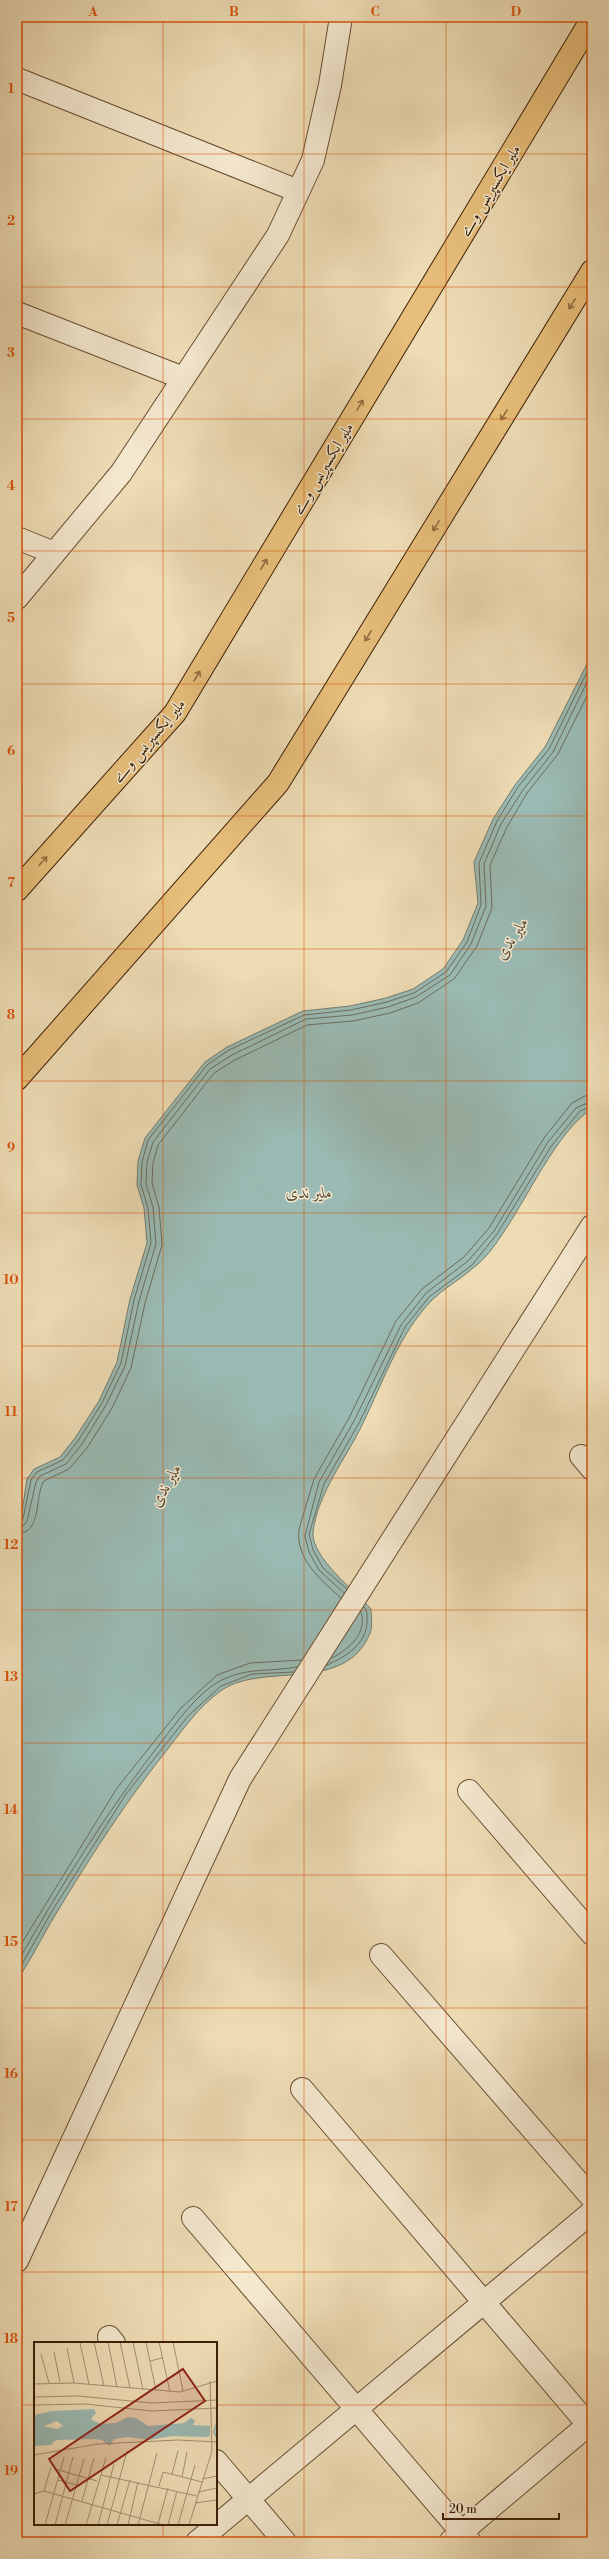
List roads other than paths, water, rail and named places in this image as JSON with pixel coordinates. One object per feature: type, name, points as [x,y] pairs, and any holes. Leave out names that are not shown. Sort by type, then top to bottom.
[{"type":"highway","name":"ملیر ایکسپریس وے","points":[[17,890],[175,713],[592,19]]},
{"type":"highway","points":[[17,1079],[278,783],[592,271]]},
{"type":"street","points":[[17,598],[121,473],[278,235],[313,160],[330,85],[340,17]]},
{"type":"street","points":[[17,79],[298,191]]},
{"type":"street","points":[[17,313],[183,378]]},
{"type":"street","points":[[17,538],[54,553]]},
{"type":"street","points":[[17,2261],[240,1779],[592,1226]]},
{"type":"street","points":[[469,1791],[592,1934]]},
{"type":"street","points":[[381,1955],[592,2198]]},
{"type":"street","points":[[193,2218],[356,2410],[461,2539],[590,2427],[302,2089]]},
{"type":"street","points":[[197,2542],[592,2212]]},
{"type":"street","points":[[217,2462],[284,2542]]},
{"type":"water","name":"ملیر ندی","points":[[592,654],[592,1109],[579,1119],[567,1132],[543,1167],[511,1221],[488,1253],[468,1272],[432,1300],[420,1313],[401,1343],[363,1423],[321,1503],[313,1532],[314,1542],[326,1563],[371,1609],[371,1631],[358,1652],[343,1664],[302,1674],[259,1678],[239,1682],[222,1690],[206,1703],[179,1734],[123,1809],[52,1920],[28,1964],[17,1980],[17,1524],[23,1505],[27,1479],[34,1469],[60,1457],[75,1438],[99,1401],[117,1362],[130,1299],[147,1243],[144,1208],[137,1185],[138,1161],[145,1138],[205,1062],[227,1047],[303,1011],[350,1006],[386,998],[413,989],[443,969],[463,940],[478,903],[474,862],[493,819],[515,785],[545,747]]}]
